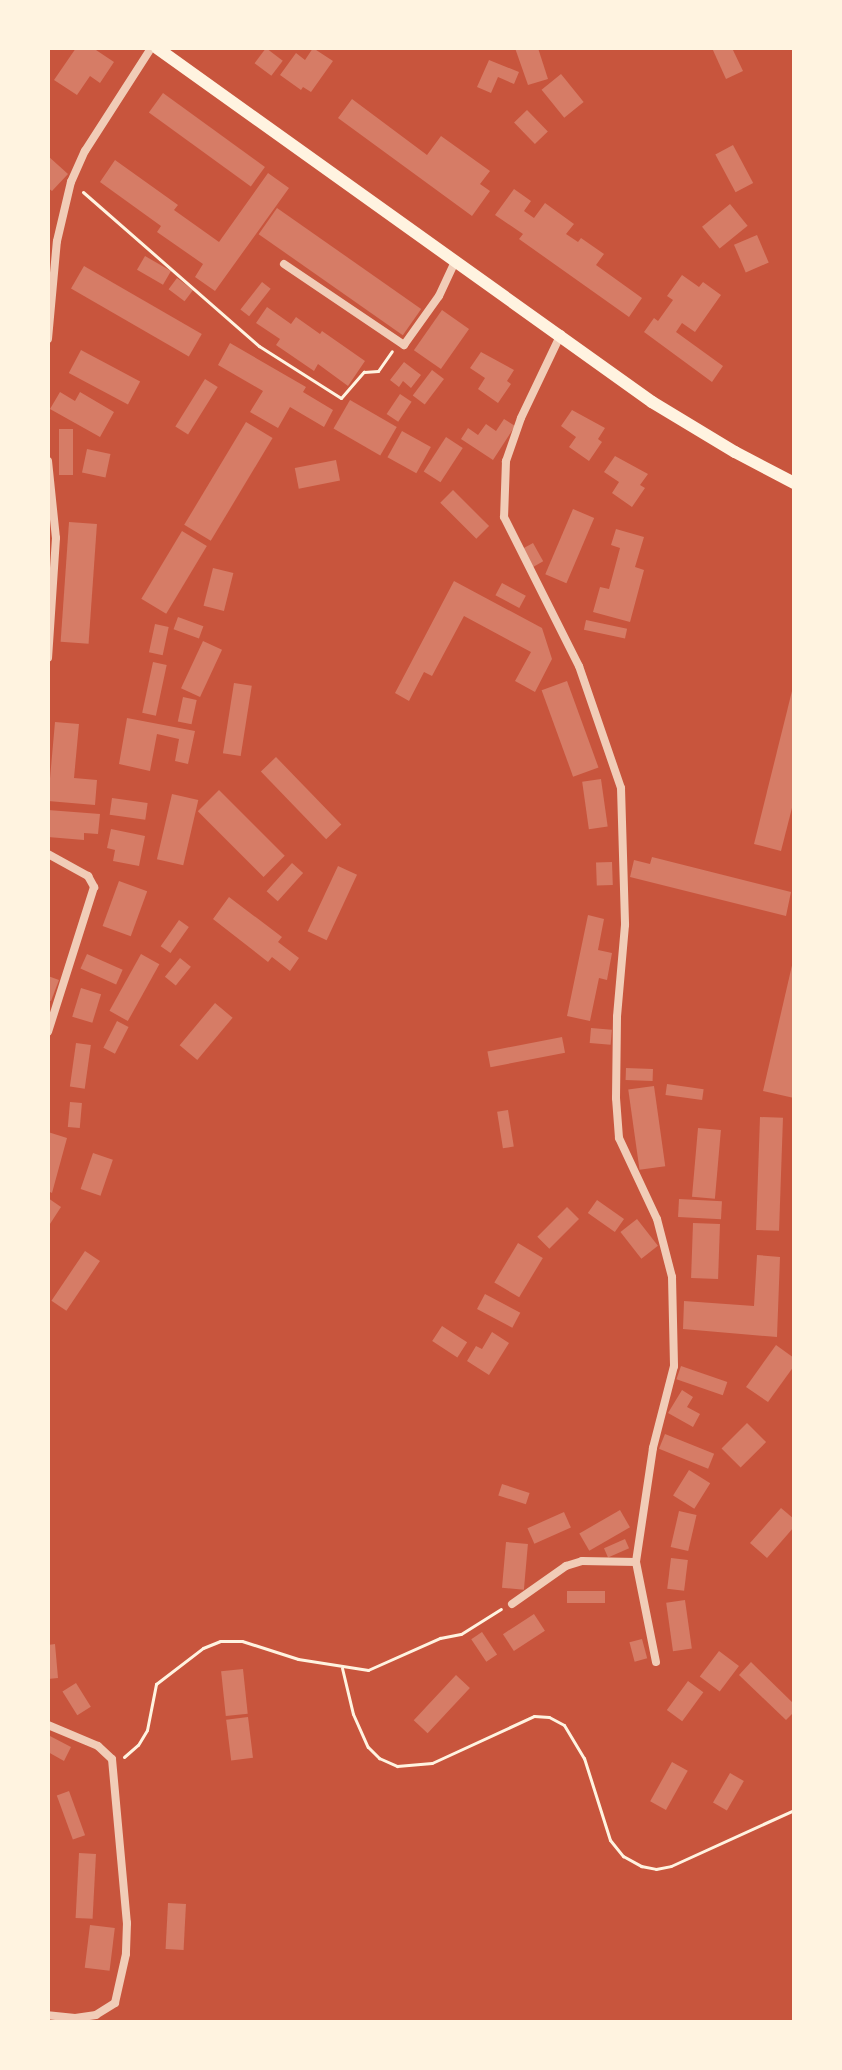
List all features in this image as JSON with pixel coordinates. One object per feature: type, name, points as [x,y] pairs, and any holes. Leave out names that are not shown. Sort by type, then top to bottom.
[{"type":"main road","points":[[154,48],[455,262],[561,333],[652,402],[794,483]]},
{"type":"street","points":[[48,339],[57,241],[71,182],[85,151],[154,48]]},
{"type":"street","points":[[284,264],[404,345],[439,296],[455,262]]},
{"type":"street","points":[[561,333],[521,418],[506,461],[504,517],[579,666],[621,788],[625,925],[617,1017],[619,1138],[657,1219],[669,1254],[674,1366],[653,1448],[636,1562],[656,1662]]},
{"type":"street","points":[[48,461],[56,538],[48,658]]},
{"type":"street","points":[[48,854],[88,876],[94,887],[48,1032]]},
{"type":"street","points":[[512,1604],[566,1566],[582,1561],[636,1562]]},
{"type":"street","points":[[48,1725],[98,1746],[112,1759],[127,1923],[121,1980],[115,2003],[96,2015],[75,2018],[48,2015]]},
{"type":"path","points":[[71,182],[259,346],[341,398],[364,372],[378,371],[398,342]]},
{"type":"path","points":[[112,1759],[125,1756],[138,1745],[147,1730],[156,1684],[203,1648],[220,1641],[242,1641],[342,1668],[368,1670],[440,1638],[461,1634],[512,1604]]},
{"type":"path","points":[[342,1668],[353,1714],[368,1747],[379,1758],[397,1766],[432,1763],[534,1716],[549,1717],[564,1725],[584,1758],[610,1840],[623,1856],[641,1866],[656,1869],[671,1866],[794,1810]]},
{"type":"building","points":[[76,48],[93,48],[114,62],[100,83],[90,76],[77,95],[54,80]]},
{"type":"building","points":[[266,48],[283,61],[271,76],[255,63]]},
{"type":"building","points":[[313,48],[333,61],[311,92],[303,87],[301,90],[280,75],[296,53],[305,60]]},
{"type":"building","points":[[515,48],[538,48],[548,79],[528,85]]},
{"type":"building","points":[[712,48],[732,48],[743,71],[726,79]]},
{"type":"building","points":[[489,60],[519,72],[514,84],[498,77],[491,93],[477,87]]},
{"type":"building","points":[[561,74],[584,102],[564,118],[542,90]]},
{"type":"building","points":[[163,93],[265,167],[251,186],[149,112]]},
{"type":"building","points":[[352,99],[427,155],[441,136],[490,171],[480,184],[490,191],[472,216],[338,118]]},
{"type":"building","points":[[527,110],[548,132],[535,144],[514,123]]},
{"type":"building","points":[[733,145],[753,183],[736,192],[715,154]]},
{"type":"building","points":[[48,156],[68,174],[52,191],[48,188]]},
{"type":"building","points":[[115,160],[178,205],[174,210],[219,242],[268,173],[289,188],[215,291],[195,277],[203,264],[157,232],[161,226],[100,182]]},
{"type":"building","points":[[514,189],[531,201],[524,211],[534,218],[545,203],[574,224],[566,234],[578,242],[581,238],[604,254],[596,265],[642,298],[629,317],[519,239],[523,234],[495,215]]},
{"type":"building","points":[[730,204],[748,226],[720,248],[702,227]]},
{"type":"building","points":[[277,208],[421,309],[403,335],[259,234]]},
{"type":"building","points":[[757,235],[769,263],[746,272],[734,245]]},
{"type":"building","points":[[145,256],[171,271],[163,285],[137,270]]},
{"type":"building","points":[[84,266],[202,334],[189,357],[71,289]]},
{"type":"building","points":[[682,275],[699,287],[703,282],[721,295],[695,332],[682,323],[676,332],[723,366],[712,382],[644,332],[654,318],[658,321],[673,300],[667,296]]},
{"type":"building","points":[[177,278],[193,290],[185,301],[169,289]]},
{"type":"building","points":[[262,282],[271,289],[249,316],[240,310]]},
{"type":"building","points":[[267,307],[291,324],[296,317],[320,334],[322,331],[365,361],[348,386],[318,364],[314,371],[276,345],[280,339],[256,323]]},
{"type":"building","points":[[442,310],[469,329],[441,369],[414,350]]},
{"type":"building","points":[[230,343],[306,387],[303,392],[333,410],[324,427],[290,407],[278,428],[250,412],[263,391],[218,365]]},
{"type":"building","points":[[81,350],[140,381],[128,404],[69,373]]},
{"type":"building","points":[[481,352],[514,370],[507,381],[511,384],[498,403],[478,389],[485,378],[470,368]]},
{"type":"building","points":[[404,362],[421,375],[411,388],[403,381],[399,387],[390,380]]},
{"type":"building","points":[[432,370],[444,379],[425,405],[413,396]]},
{"type":"building","points":[[205,379],[218,387],[188,434],[175,426]]},
{"type":"building","points":[[60,392],[75,401],[80,392],[114,412],[100,437],[50,409]]},
{"type":"building","points":[[400,394],[412,402],[398,422],[387,414]]},
{"type":"building","points":[[350,400],[397,427],[380,456],[334,429]]},
{"type":"building","points":[[572,410],[605,428],[598,439],[602,442],[589,461],[569,447],[576,437],[561,426]]},
{"type":"building","points":[[504,419],[515,426],[493,460],[461,439],[468,428],[478,435],[486,424],[496,431]]},
{"type":"building","points":[[246,422],[273,438],[211,541],[184,525]]},
{"type":"building","points":[[59,429],[73,429],[73,475],[59,475]]},
{"type":"building","points":[[402,431],[431,447],[416,473],[387,457]]},
{"type":"building","points":[[446,437],[463,448],[440,482],[424,471]]},
{"type":"building","points":[[87,449],[110,454],[105,477],[82,472]]},
{"type":"building","points":[[615,456],[648,474],[640,485],[645,488],[632,507],[612,493],[619,482],[604,472]]},
{"type":"building","points":[[336,460],[340,481],[299,489],[295,468]]},
{"type":"building","points":[[453,490],[489,526],[476,539],[440,503]]},
{"type":"building","points":[[573,509],[594,518],[566,583],[545,574]]},
{"type":"building","points":[[69,522],[97,524],[89,644],[61,642]]},
{"type":"building","points":[[616,529],[644,537],[635,567],[644,570],[630,622],[593,612],[600,587],[609,589],[620,548],[611,545]]},
{"type":"building","points":[[182,531],[207,546],[166,614],[141,599]]},
{"type":"building","points":[[533,543],[543,561],[533,567],[523,549]]},
{"type":"building","points":[[213,568],[233,573],[224,611],[204,606]]},
{"type":"building","points":[[454,581],[542,628],[552,659],[535,692],[515,681],[531,652],[464,616],[432,676],[424,672],[409,701],[395,693]]},
{"type":"building","points":[[502,583],[526,596],[519,608],[495,595]]},
{"type":"building","points":[[178,617],[203,626],[199,638],[174,629]]},
{"type":"building","points":[[586,620],[627,629],[625,639],[584,630]]},
{"type":"building","points":[[155,624],[169,627],[163,655],[149,652]]},
{"type":"building","points":[[203,641],[222,650],[200,697],[181,688]]},
{"type":"building","points":[[153,662],[167,665],[156,716],[142,713]]},
{"type":"building","points":[[567,681],[598,767],[573,777],[542,690]]},
{"type":"building","points":[[234,683],[252,686],[241,756],[223,753]]},
{"type":"building","points":[[793,687],[794,800],[781,851],[754,844]]},
{"type":"building","points":[[183,697],[197,700],[191,724],[178,721]]},
{"type":"building","points":[[127,718],[195,731],[188,764],[175,761],[179,739],[157,734],[150,771],[119,764]]},
{"type":"building","points":[[55,722],[79,724],[74,778],[97,780],[95,805],[48,801]]},
{"type":"building","points":[[276,757],[341,825],[326,839],[261,772]]},
{"type":"building","points":[[601,779],[608,827],[589,829],[582,782]]},
{"type":"building","points":[[219,790],[285,856],[264,877],[198,811]]},
{"type":"building","points":[[172,794],[198,800],[183,865],[157,859]]},
{"type":"building","points":[[112,798],[148,803],[145,820],[110,815]]},
{"type":"building","points":[[48,810],[100,814],[98,834],[84,833],[84,840],[48,837]]},
{"type":"building","points":[[111,829],[145,836],[139,866],[113,861],[115,850],[107,848]]},
{"type":"building","points":[[652,857],[791,892],[786,916],[630,877],[634,860],[650,864]]},
{"type":"building","points":[[612,862],[613,885],[597,886],[596,863]]},
{"type":"building","points":[[292,863],[303,873],[278,901],[267,891]]},
{"type":"building","points":[[338,866],[357,875],[327,940],[308,931]]},
{"type":"building","points":[[119,881],[147,891],[131,936],[103,926]]},
{"type":"building","points":[[229,897],[282,937],[278,942],[299,958],[290,971],[272,957],[268,962],[213,919]]},
{"type":"building","points":[[588,915],[604,919],[598,950],[612,953],[607,980],[599,978],[590,1021],[567,1016]]},
{"type":"building","points":[[179,920],[189,927],[170,953],[161,946]]},
{"type":"building","points":[[87,954],[123,970],[116,984],[80,969]]},
{"type":"building","points":[[141,954],[159,964],[128,1021],[109,1011]]},
{"type":"building","points":[[180,958],[191,967],[176,985],[165,977]]},
{"type":"building","points":[[794,961],[794,1098],[763,1091]]},
{"type":"building","points":[[48,976],[59,980],[51,1001],[48,1000]]},
{"type":"building","points":[[81,988],[101,994],[92,1023],[72,1017]]},
{"type":"building","points":[[215,1003],[233,1018],[197,1060],[180,1045]]},
{"type":"building","points":[[117,1021],[129,1027],[115,1054],[103,1048]]},
{"type":"building","points":[[591,1028],[612,1030],[611,1045],[590,1043]]},
{"type":"building","points":[[562,1037],[565,1053],[490,1067],[487,1052]]},
{"type":"building","points":[[76,1043],[91,1045],[85,1089],[70,1087]]},
{"type":"building","points":[[626,1068],[653,1069],[653,1081],[626,1080]]},
{"type":"building","points":[[667,1084],[704,1089],[702,1100],[665,1095]]},
{"type":"building","points":[[654,1086],[665,1166],[640,1170],[628,1090]]},
{"type":"building","points":[[70,1102],[82,1103],[80,1128],[68,1127]]},
{"type":"building","points":[[508,1110],[514,1147],[503,1148],[497,1112]]},
{"type":"building","points":[[760,1117],[783,1118],[779,1231],[756,1230]]},
{"type":"building","points":[[698,1128],[721,1130],[715,1199],[692,1197]]},
{"type":"building","points":[[48,1132],[67,1138],[52,1193],[48,1191]]},
{"type":"building","points":[[93,1153],[113,1160],[100,1196],[81,1189]]},
{"type":"building","points":[[48,1198],[61,1207],[48,1227]]},
{"type":"building","points":[[679,1199],[722,1201],[721,1219],[678,1217]]},
{"type":"building","points":[[597,1200],[624,1219],[615,1232],[588,1213]]},
{"type":"building","points":[[567,1207],[579,1219],[549,1249],[537,1237]]},
{"type":"building","points":[[637,1219],[658,1246],[641,1259],[620,1232]]},
{"type":"building","points":[[693,1223],[720,1224],[718,1279],[691,1278]]},
{"type":"building","points":[[518,1243],[543,1258],[519,1297],[494,1282]]},
{"type":"building","points":[[85,1251],[100,1261],[66,1311],[51,1301]]},
{"type":"building","points":[[757,1255],[780,1257],[777,1337],[683,1329],[684,1301],[754,1306]]},
{"type":"building","points":[[485,1294],[520,1313],[512,1328],[477,1309]]},
{"type":"building","points":[[442,1326],[467,1342],[457,1357],[432,1341]]},
{"type":"building","points":[[492,1332],[509,1343],[489,1375],[467,1361],[476,1346],[482,1349]]},
{"type":"building","points":[[776,1345],[794,1358],[794,1366],[768,1402],[746,1387]]},
{"type":"building","points":[[681,1366],[727,1382],[723,1395],[676,1379]]},
{"type":"building","points":[[682,1390],[693,1397],[687,1407],[700,1414],[693,1427],[668,1413]]},
{"type":"building","points":[[747,1423],[766,1442],[741,1468],[722,1448]]},
{"type":"building","points":[[665,1434],[714,1454],[708,1469],[659,1449]]},
{"type":"building","points":[[689,1470],[710,1483],[694,1509],[673,1495]]},
{"type":"building","points":[[502,1484],[530,1493],[526,1504],[498,1495]]},
{"type":"building","points":[[781,1508],[794,1519],[794,1527],[767,1558],[750,1543]]},
{"type":"building","points":[[620,1510],[630,1527],[589,1551],[579,1534]]},
{"type":"building","points":[[679,1511],[697,1515],[688,1551],[671,1547]]},
{"type":"building","points":[[564,1512],[571,1528],[534,1544],[527,1528]]},
{"type":"building","points":[[625,1539],[629,1548],[608,1557],[604,1548]]},
{"type":"building","points":[[506,1542],[528,1544],[524,1590],[502,1588]]},
{"type":"building","points":[[671,1558],[688,1560],[684,1591],[667,1589]]},
{"type":"building","points":[[567,1591],[605,1591],[605,1603],[567,1603]]},
{"type":"building","points":[[685,1600],[692,1649],[673,1651],[666,1603]]},
{"type":"building","points":[[534,1614],[545,1631],[514,1651],[503,1634]]},
{"type":"building","points":[[482,1632],[497,1654],[486,1662],[471,1639]]},
{"type":"building","points":[[642,1639],[647,1658],[635,1662],[629,1642]]},
{"type":"building","points":[[55,1644],[58,1678],[48,1679],[48,1645]]},
{"type":"building","points":[[719,1651],[739,1666],[720,1692],[700,1677]]},
{"type":"building","points":[[751,1662],[794,1704],[794,1712],[786,1720],[739,1675]]},
{"type":"building","points":[[243,1669],[248,1714],[226,1716],[221,1671]]},
{"type":"building","points":[[456,1675],[470,1688],[428,1733],[414,1720]]},
{"type":"building","points":[[688,1681],[703,1692],[682,1721],[667,1710]]},
{"type":"building","points":[[76,1683],[91,1707],[77,1715],[62,1691]]},
{"type":"building","points":[[248,1717],[253,1758],[231,1760],[226,1720]]},
{"type":"building","points":[[48,1735],[71,1747],[64,1761],[48,1752]]},
{"type":"building","points":[[672,1762],[688,1771],[666,1810],[650,1801]]},
{"type":"building","points":[[730,1773],[744,1781],[727,1810],[713,1802]]},
{"type":"building","points":[[69,1791],[85,1835],[73,1840],[57,1795]]},
{"type":"building","points":[[79,1853],[96,1854],[93,1919],[76,1918]]},
{"type":"building","points":[[168,1903],[186,1904],[184,1950],[166,1949]]},
{"type":"building","points":[[90,1925],[115,1928],[110,1971],[85,1968]]}]
